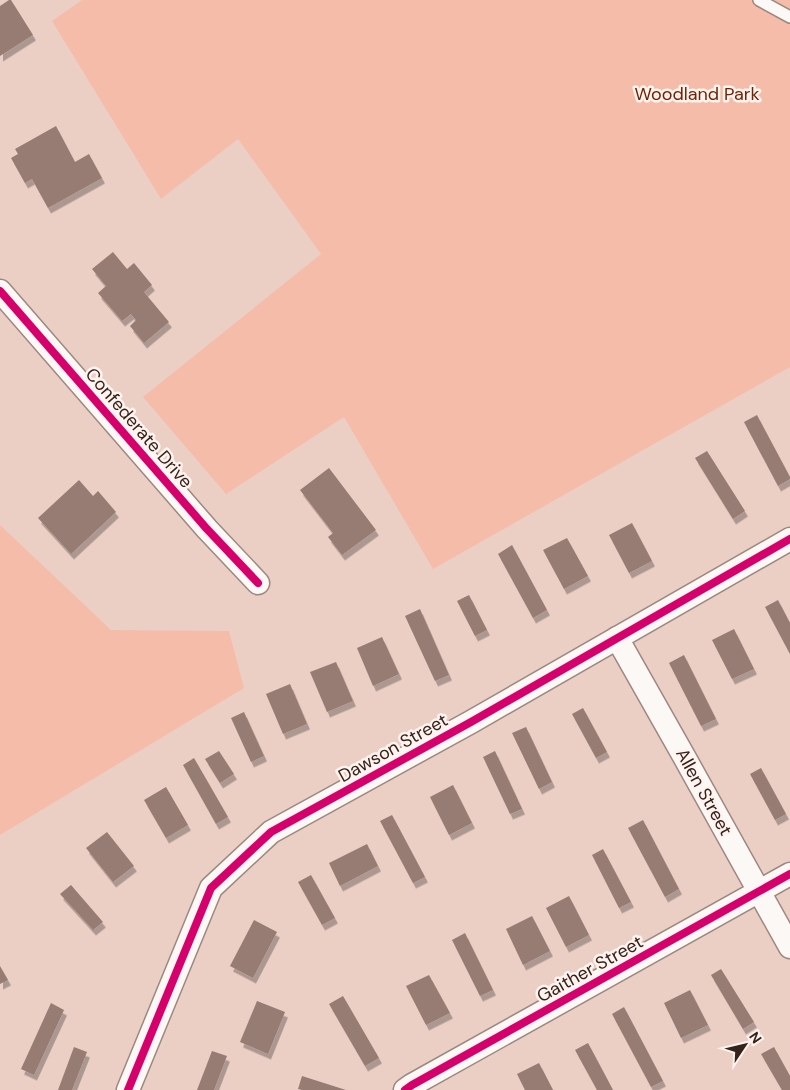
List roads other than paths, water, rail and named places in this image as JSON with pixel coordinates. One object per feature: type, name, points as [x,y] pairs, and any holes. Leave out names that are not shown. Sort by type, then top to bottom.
[{"type":"street","name":"Confederate Drive","points":[[0,291],[207,529],[258,582]]},
{"type":"street","name":"Dawson Street","points":[[128,1090],[210,888],[271,832],[471,722],[790,539]]},
{"type":"street","name":"Allen Street","points":[[617,638],[790,948]]},
{"type":"street","name":"Gaither Street","points":[[405,1090],[790,874]]},
{"type":"lane","points":[[759,0],[790,17]]},
{"type":"park label","name":"Woodland Park","points":[[697,94]]}]
